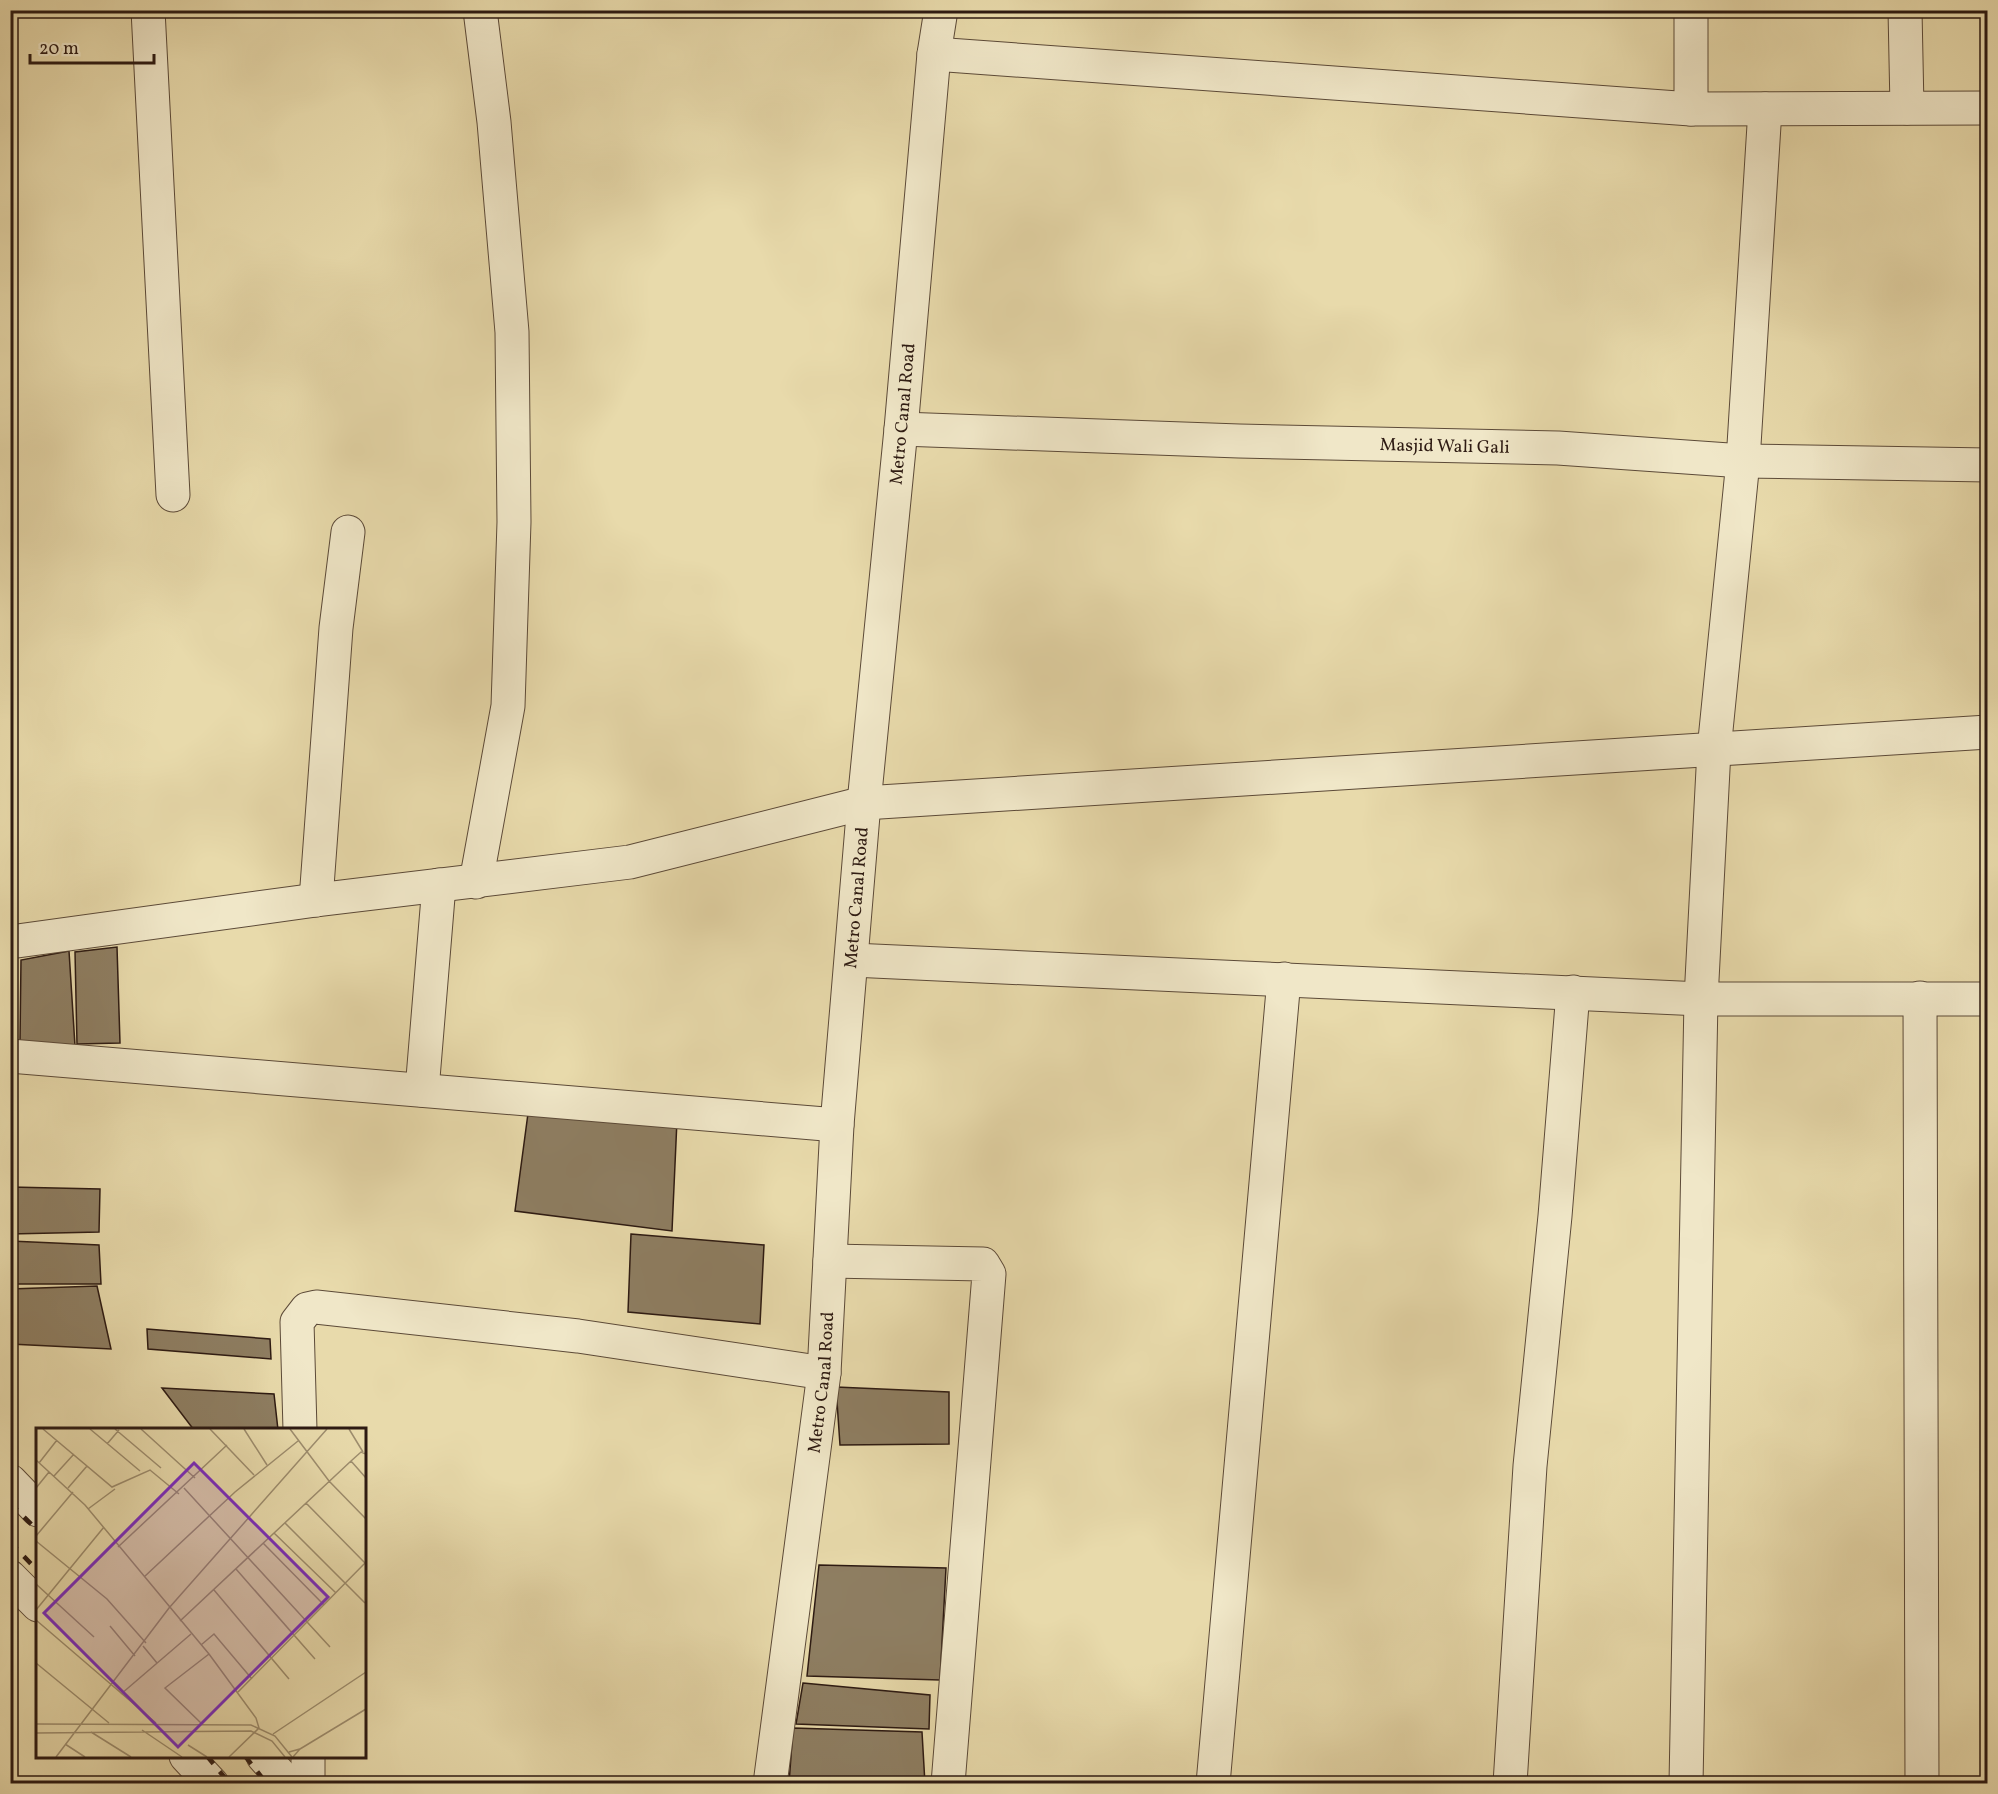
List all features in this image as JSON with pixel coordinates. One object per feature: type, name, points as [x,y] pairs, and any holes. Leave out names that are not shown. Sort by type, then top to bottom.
[{"type":"street","points":[[148,10],[173,495]]},
{"type":"street","points":[[476,882],[508,706],[514,522],[512,332],[494,122],[480,10]]},
{"type":"street","name":"Metro Canal Road","points":[[770,1784],[824,1373],[837,1125],[864,803],[902,429],[934,54],[940,10]]},
{"type":"street","points":[[1691,10],[1691,109]]},
{"type":"street","points":[[1905,10],[1907,108]]},
{"type":"street","points":[[934,54],[1691,109],[1988,108]]},
{"type":"street","points":[[1686,1784],[1701,999],[1714,750],[1743,461],[1765,109]]},
{"type":"street","name":"Masjid Wali Gali","points":[[902,429],[1227,441],[1558,448],[1743,461],[1988,465]]},
{"type":"street","points":[[316,900],[336,628],[348,532]]},
{"type":"street","points":[[10,942],[316,900],[630,862],[864,803],[1988,732]]},
{"type":"street","points":[[422,1090],[439,885]]},
{"type":"street","points":[[852,960],[1701,999],[1988,999]]},
{"type":"street","points":[[1213,1784],[1284,979]]},
{"type":"street","points":[[1510,1784],[1530,1466],[1556,1216],[1573,992]]},
{"type":"street","points":[[1920,998],[1922,1784]]},
{"type":"street","points":[[10,1056],[837,1125]]},
{"type":"street","points":[[830,1261],[983,1264],[989,1274],[948,1784]]},
{"type":"street","points":[[300,1428],[297,1322],[307,1309],[316,1307],[578,1336],[824,1373]]},
{"type":"street","points":[[10,1473],[11,1481],[36,1508]]},
{"type":"street","points":[[10,1577],[36,1603]]},
{"type":"street","points":[[188,1758],[212,1784]]},
{"type":"street","points":[[265,1758],[288,1784]]},
{"type":"street","points":[[308,1758],[308,1784]]},
{"type":"building","points":[[117,947],[120,1043],[77,1044],[75,952]]},
{"type":"building","points":[[69,951],[75,1046],[20,1041],[21,960]]},
{"type":"building","points":[[10,970],[12,970],[12,1034],[10,1034]]},
{"type":"building","points":[[529,1106],[677,1120],[672,1231],[515,1211]]},
{"type":"building","points":[[10,1187],[100,1189],[99,1232],[10,1234]]},
{"type":"building","points":[[631,1234],[764,1245],[760,1324],[628,1312]]},
{"type":"building","points":[[10,1241],[99,1245],[101,1284],[10,1284]]},
{"type":"building","points":[[97,1286],[111,1349],[10,1344],[10,1289]]},
{"type":"building","points":[[147,1329],[270,1339],[271,1359],[148,1349]]},
{"type":"building","points":[[836,1387],[949,1392],[949,1444],[840,1445]]},
{"type":"building","points":[[162,1388],[274,1394],[278,1428],[192,1428]]},
{"type":"building","points":[[819,1565],[946,1568],[940,1680],[807,1676]]},
{"type":"building","points":[[803,1683],[930,1695],[929,1729],[796,1724]]},
{"type":"building","points":[[793,1728],[922,1732],[925,1784],[789,1784]]},
{"type":"railway","points":[[10,1503],[36,1529]]},
{"type":"railway","points":[[10,1542],[36,1569]]},
{"type":"railway","points":[[209,1758],[230,1784]]},
{"type":"railway","points":[[247,1758],[267,1784]]}]
